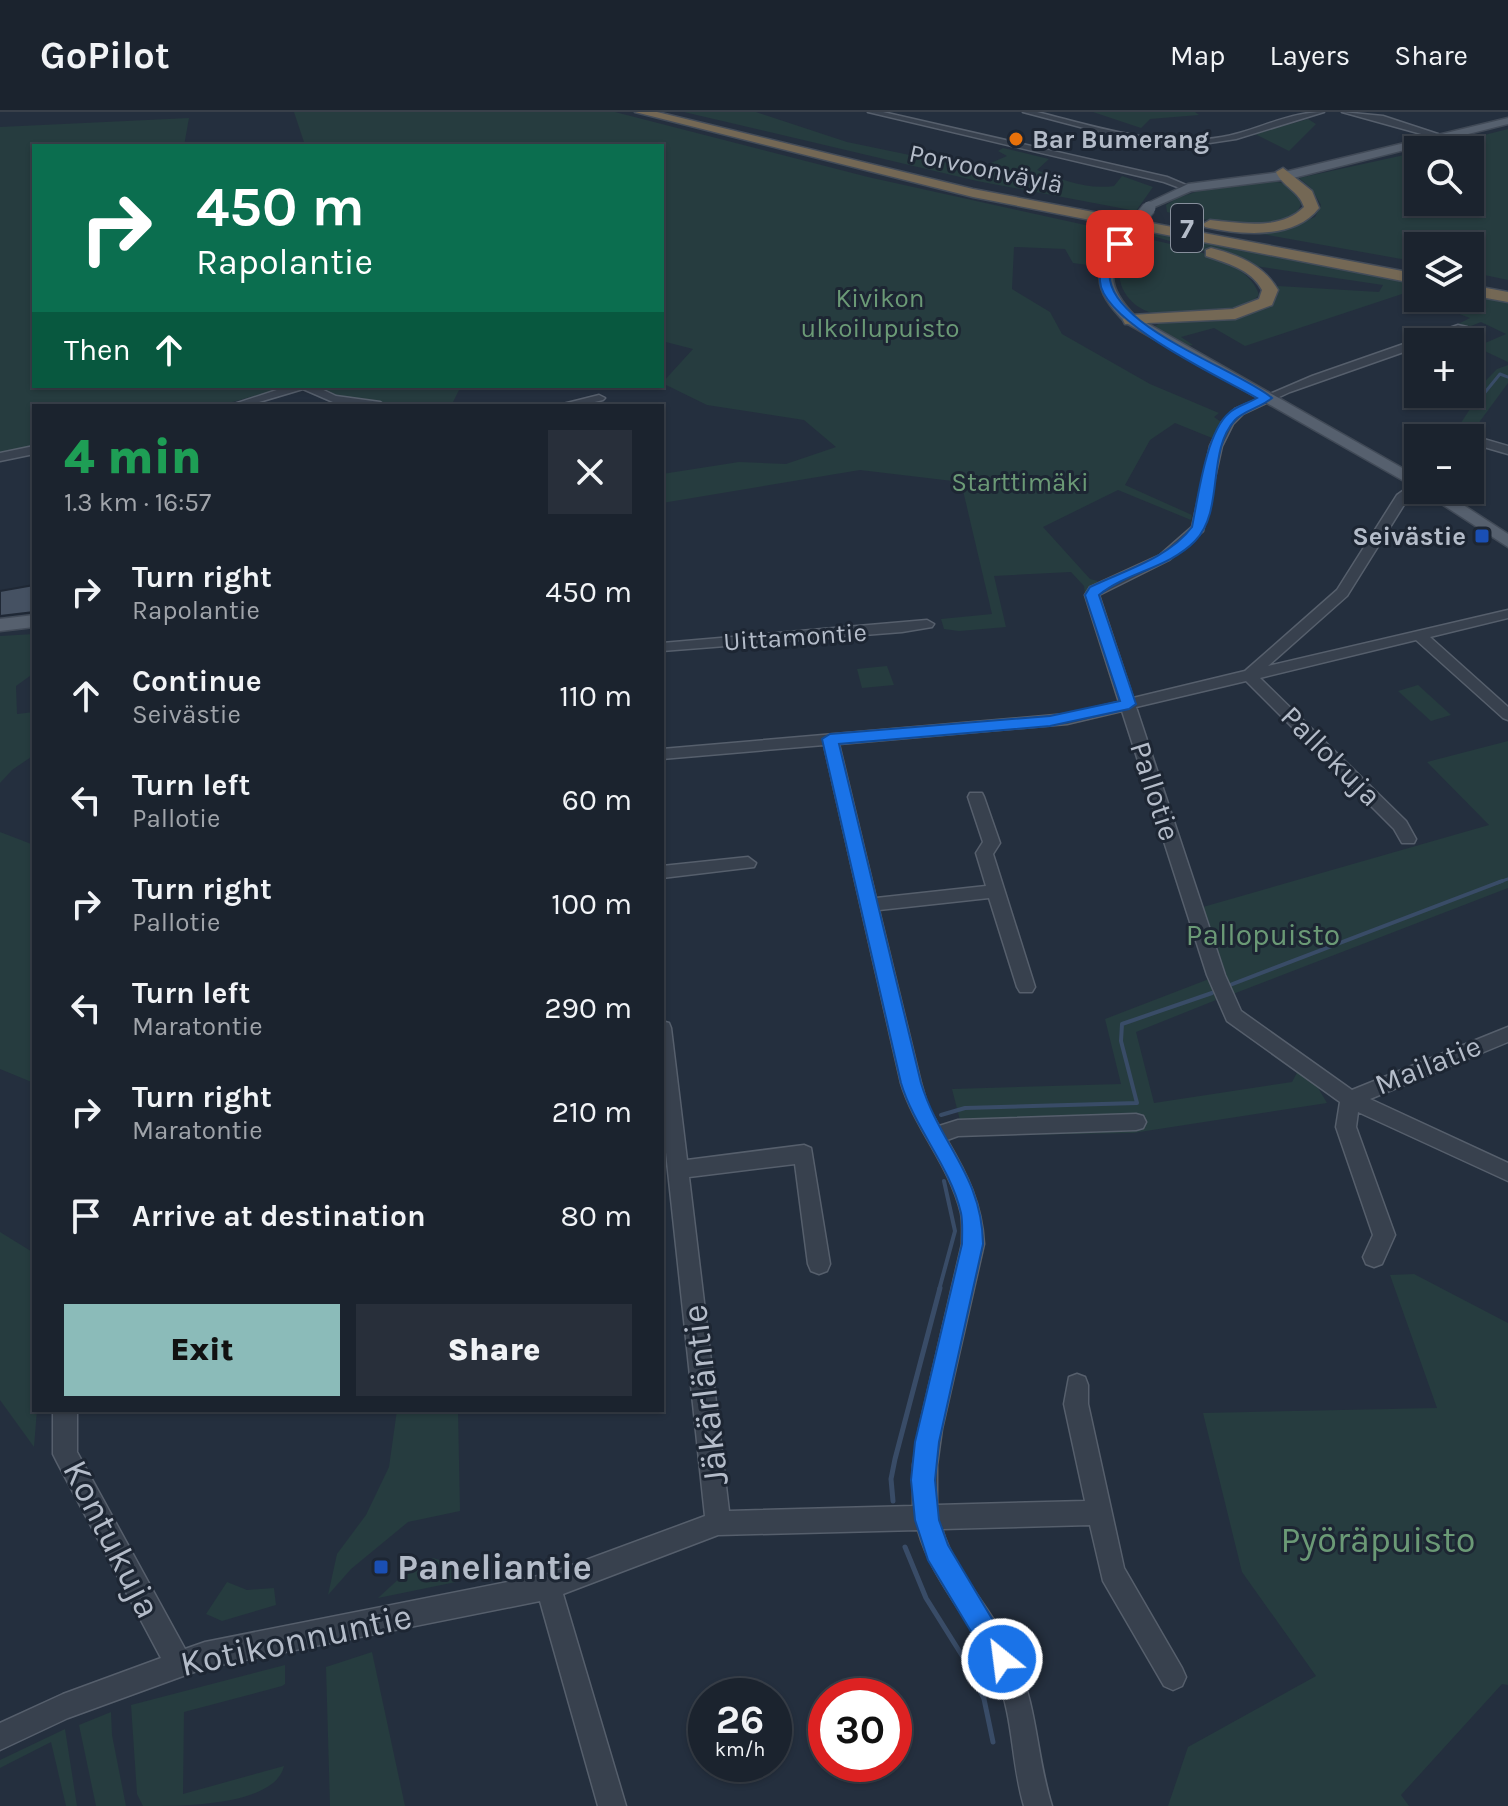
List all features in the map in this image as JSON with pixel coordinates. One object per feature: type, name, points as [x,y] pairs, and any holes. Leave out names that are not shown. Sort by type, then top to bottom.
[{"type":"highway","name":"Porvoonväylä","points":[[641,112],[973,193],[1404,276]]},
{"type":"highway","name":"Porvoonväylä","points":[[673,112],[800,146],[957,181],[1404,268]]},
{"type":"highway","points":[[957,181],[1196,222],[1258,227],[1294,221],[1312,208],[1307,194],[1286,174]]},
{"type":"highway","points":[[973,193],[1206,252],[1248,268],[1270,286],[1271,294],[1266,302],[1243,313],[1131,320]]},
{"type":"highway","points":[[1484,284],[1508,288]]},
{"type":"highway","points":[[1484,293],[1508,297]]},
{"type":"main road","points":[[1447,136],[1508,121]]},
{"type":"main road","points":[[1151,206],[1155,197],[1174,186],[1286,174],[1404,146]]},
{"type":"main road","points":[[1174,186],[1151,206],[1106,265],[1105,283],[1115,304],[1131,320],[1404,476]]},
{"type":"main road","points":[[1450,504],[1508,542]]},
{"type":"main road","points":[[0,625],[32,621]]},
{"type":"street","points":[[872,112],[1174,186]]},
{"type":"street","points":[[1027,112],[1146,140],[1184,143],[1223,140],[1299,113],[1320,112]]},
{"type":"street","points":[[1346,112],[1383,119],[1440,136]]},
{"type":"street","points":[[1129,174],[1174,186]]},
{"type":"street","name":"Pallotie","points":[[1404,347],[1266,398],[1233,415],[1218,441],[1198,528],[1172,553],[1095,590],[1092,595],[1226,1003],[1246,1026],[1350,1099],[1508,1172]]},
{"type":"street","points":[[241,404],[297,388]]},
{"type":"street","points":[[308,388],[333,399],[367,404]]},
{"type":"street","points":[[570,404],[599,398]]},
{"type":"street","points":[[1484,443],[1508,450]]},
{"type":"street","points":[[0,459],[32,451]]},
{"type":"street","points":[[1249,675],[1342,593],[1404,496]]},
{"type":"street","points":[[664,754],[1067,719],[1508,614]]},
{"type":"street","name":"Uittamontie","points":[[664,647],[888,630],[927,624]]},
{"type":"street","points":[[1420,636],[1508,715]]},
{"type":"street","name":"Pallokuja","points":[[1249,675],[1400,825],[1408,839]]},
{"type":"street","points":[[830,739],[919,1109],[960,1181],[972,1215],[973,1244],[927,1442],[923,1480],[927,1520],[937,1551],[982,1621],[1002,1659],[1024,1727],[1030,1783],[1038,1806]]},
{"type":"street","points":[[976,797],[992,843],[984,853],[1026,987]]},
{"type":"street","points":[[664,872],[748,863]]},
{"type":"street","points":[[870,905],[995,891]]},
{"type":"street","name":"Mailatie","points":[[1350,1099],[1508,1034]]},
{"type":"street","name":"Jäkärläntie","points":[[664,1045],[718,1523]]},
{"type":"street","points":[[1350,1099],[1346,1127],[1384,1235],[1374,1257]]},
{"type":"street","points":[[942,1133],[958,1128],[1136,1122]]},
{"type":"street","points":[[679,1170],[804,1154],[819,1264]]},
{"type":"street","points":[[1077,1385],[1076,1404],[1112,1572],[1173,1677]]},
{"type":"street","name":"Kontukuja","points":[[65,1412],[65,1454],[178,1663]]},
{"type":"street","name":"Kotikonnuntie","points":[[0,1737],[63,1707],[178,1663],[205,1655],[548,1587],[718,1523],[927,1520],[1098,1513]]},
{"type":"street","points":[[548,1587],[612,1806]]},
{"type":"green space","name":"Kivikon ulkoilupuisto","points":[[294,112],[615,112],[868,177],[1108,230],[1103,257],[1095,266],[1073,263],[1065,249],[1014,247],[1012,289],[1050,312],[1062,334],[1150,384],[1219,413],[1214,417],[1221,422],[1212,438],[1175,423],[1150,440],[1125,485],[1192,515],[1191,520],[1118,490],[1043,527],[1090,579],[1098,581],[1085,594],[1084,586],[1071,572],[994,576],[1006,627],[959,631],[944,629],[941,619],[992,614],[961,482],[860,470],[664,503],[664,474],[739,462],[786,464],[836,447],[804,420],[707,405],[664,384],[693,349],[664,342],[664,144],[280,144],[304,142]]},
{"type":"green space","points":[[684,112],[756,112],[847,142],[977,169],[1007,156],[998,151],[1003,148],[1049,159],[1037,170],[1074,183],[1114,186],[1122,176],[1153,187],[1136,211],[977,181]]},
{"type":"green space","points":[[1093,112],[1195,112],[1199,115],[1150,119],[1141,128]]},
{"type":"green space","points":[[189,118],[184,144],[32,144],[32,388],[284,388],[225,404],[32,404],[32,448],[0,456],[0,127]]},
{"type":"green space","points":[[1308,119],[1316,124],[1289,151],[1255,134]]},
{"type":"green space","points":[[1508,129],[1508,280],[1484,275],[1484,232],[1404,232],[1404,259],[1251,232],[1290,227],[1315,217],[1321,205],[1311,188],[1299,178],[1404,155],[1404,216],[1484,216],[1484,136],[1480,136]]},
{"type":"green space","points":[[1274,181],[1285,184],[1301,197],[1298,211],[1286,219],[1245,224],[1167,212],[1166,205],[1177,198],[1208,188]]},
{"type":"green space","points":[[1139,232],[1404,280],[1404,293],[1245,346],[1214,328],[1181,337],[1193,345],[1186,346],[1153,327],[1164,321],[1208,318],[1271,301],[1278,286],[1379,292],[1383,285],[1255,266]]},
{"type":"green space","points":[[1141,237],[1191,249],[1226,262],[1252,282],[1259,295],[1240,307],[1226,309],[1164,314],[1143,309],[1125,293],[1120,277],[1123,259]]},
{"type":"green space","points":[[1484,296],[1508,301],[1508,362],[1484,351],[1484,344],[1506,334],[1481,322],[1466,328],[1458,324],[1470,318],[1454,312],[1484,312]]},
{"type":"green space","points":[[1508,365],[1508,383],[1478,424],[1460,424],[1469,408],[1484,408],[1484,382],[1497,369]]},
{"type":"green space","points":[[319,388],[460,388],[452,404],[363,404]]},
{"type":"green space","points":[[32,634],[32,674],[16,686],[17,714],[32,712],[32,756],[0,783],[0,636]]},
{"type":"green space","points":[[887,666],[894,685],[862,688],[857,669]]},
{"type":"green space","points":[[1418,685],[1451,715],[1431,721],[1398,691]]},
{"type":"green space","name":"Pallopuisto","points":[[1508,741],[1508,888],[1233,994],[1203,907],[1489,825],[1427,762]]},
{"type":"green space","points":[[0,832],[32,844],[32,1082],[0,1069]]},
{"type":"green space","points":[[1209,979],[1216,1000],[1136,1032],[1154,1103],[1292,1082],[1299,1069],[1317,1086],[1327,1103],[1133,1133],[964,1136],[952,1089],[1121,1084],[1105,1019]]},
{"type":"green space","points":[[0,1232],[32,1252],[32,1412],[37,1412],[34,1447],[0,1400]]},
{"type":"green space","name":"Pyöräpuisto","points":[[1414,1274],[1508,1323],[1508,1685],[1502,1684],[1401,1795],[1409,1806],[1168,1806],[1188,1747],[1316,1676],[1242,1572],[1203,1413],[1437,1408],[1390,1275]]},
{"type":"green space","points":[[397,1412],[458,1412],[460,1511],[408,1522],[351,1569],[328,1595],[337,1554],[366,1515],[389,1467]]},
{"type":"green space","points":[[433,1558],[449,1563],[457,1575],[456,1582],[378,1598],[415,1564]]},
{"type":"green space","points":[[227,1582],[247,1590],[274,1588],[276,1605],[222,1621],[206,1614]]},
{"type":"green space","points":[[372,1652],[405,1806],[330,1806],[326,1667]]},
{"type":"green space","points":[[285,1665],[285,1684],[282,1686],[184,1712],[183,1794],[284,1766],[277,1779],[264,1789],[225,1801],[143,1806],[137,1794],[131,1705]]},
{"type":"green space","points":[[111,1712],[112,1735],[126,1806],[96,1806],[79,1725]]},
{"type":"green space","points":[[65,1729],[77,1806],[66,1806],[51,1742],[0,1768],[0,1760]]},
{"type":"building","points":[[32,585],[32,612],[0,616],[0,591]]},
{"type":"waterway","points":[[1484,394],[1500,374],[1508,377]]},
{"type":"waterway","points":[[1497,883],[1508,879]]},
{"type":"waterway","points":[[1230,985],[1502,881]]},
{"type":"waterway","points":[[941,1115],[965,1108],[1137,1103],[1121,1041],[1122,1024],[1212,993]]},
{"type":"waterway","points":[[939,1290],[955,1231],[944,1181]]},
{"type":"waterway","points":[[893,1501],[891,1479],[895,1459],[940,1288]]},
{"type":"waterway","points":[[905,1547],[926,1598],[968,1665],[984,1699],[993,1742]]},
{"type":"place","name":"Bar Bumerang","points":[[1016,139]]},
{"type":"place","name":"Seivästie","points":[[1482,536]]},
{"type":"place","name":"Paneliantie","points":[[381,1567]]},
{"type":"route","points":[[1002,1659],[982,1621],[956,1587],[937,1551],[927,1520],[923,1480],[927,1442],[973,1244],[972,1215],[960,1181],[919,1109],[911,1083],[830,739],[1050,721],[1129,704],[1092,595],[1095,590],[1172,553],[1190,538],[1198,528],[1218,441],[1226,424],[1233,415],[1266,398],[1146,330],[1122,312],[1107,292],[1105,283],[1106,265],[1120,244]]},
{"type":"park label","name":"Starttimäki","points":[[1020,482]]}]
